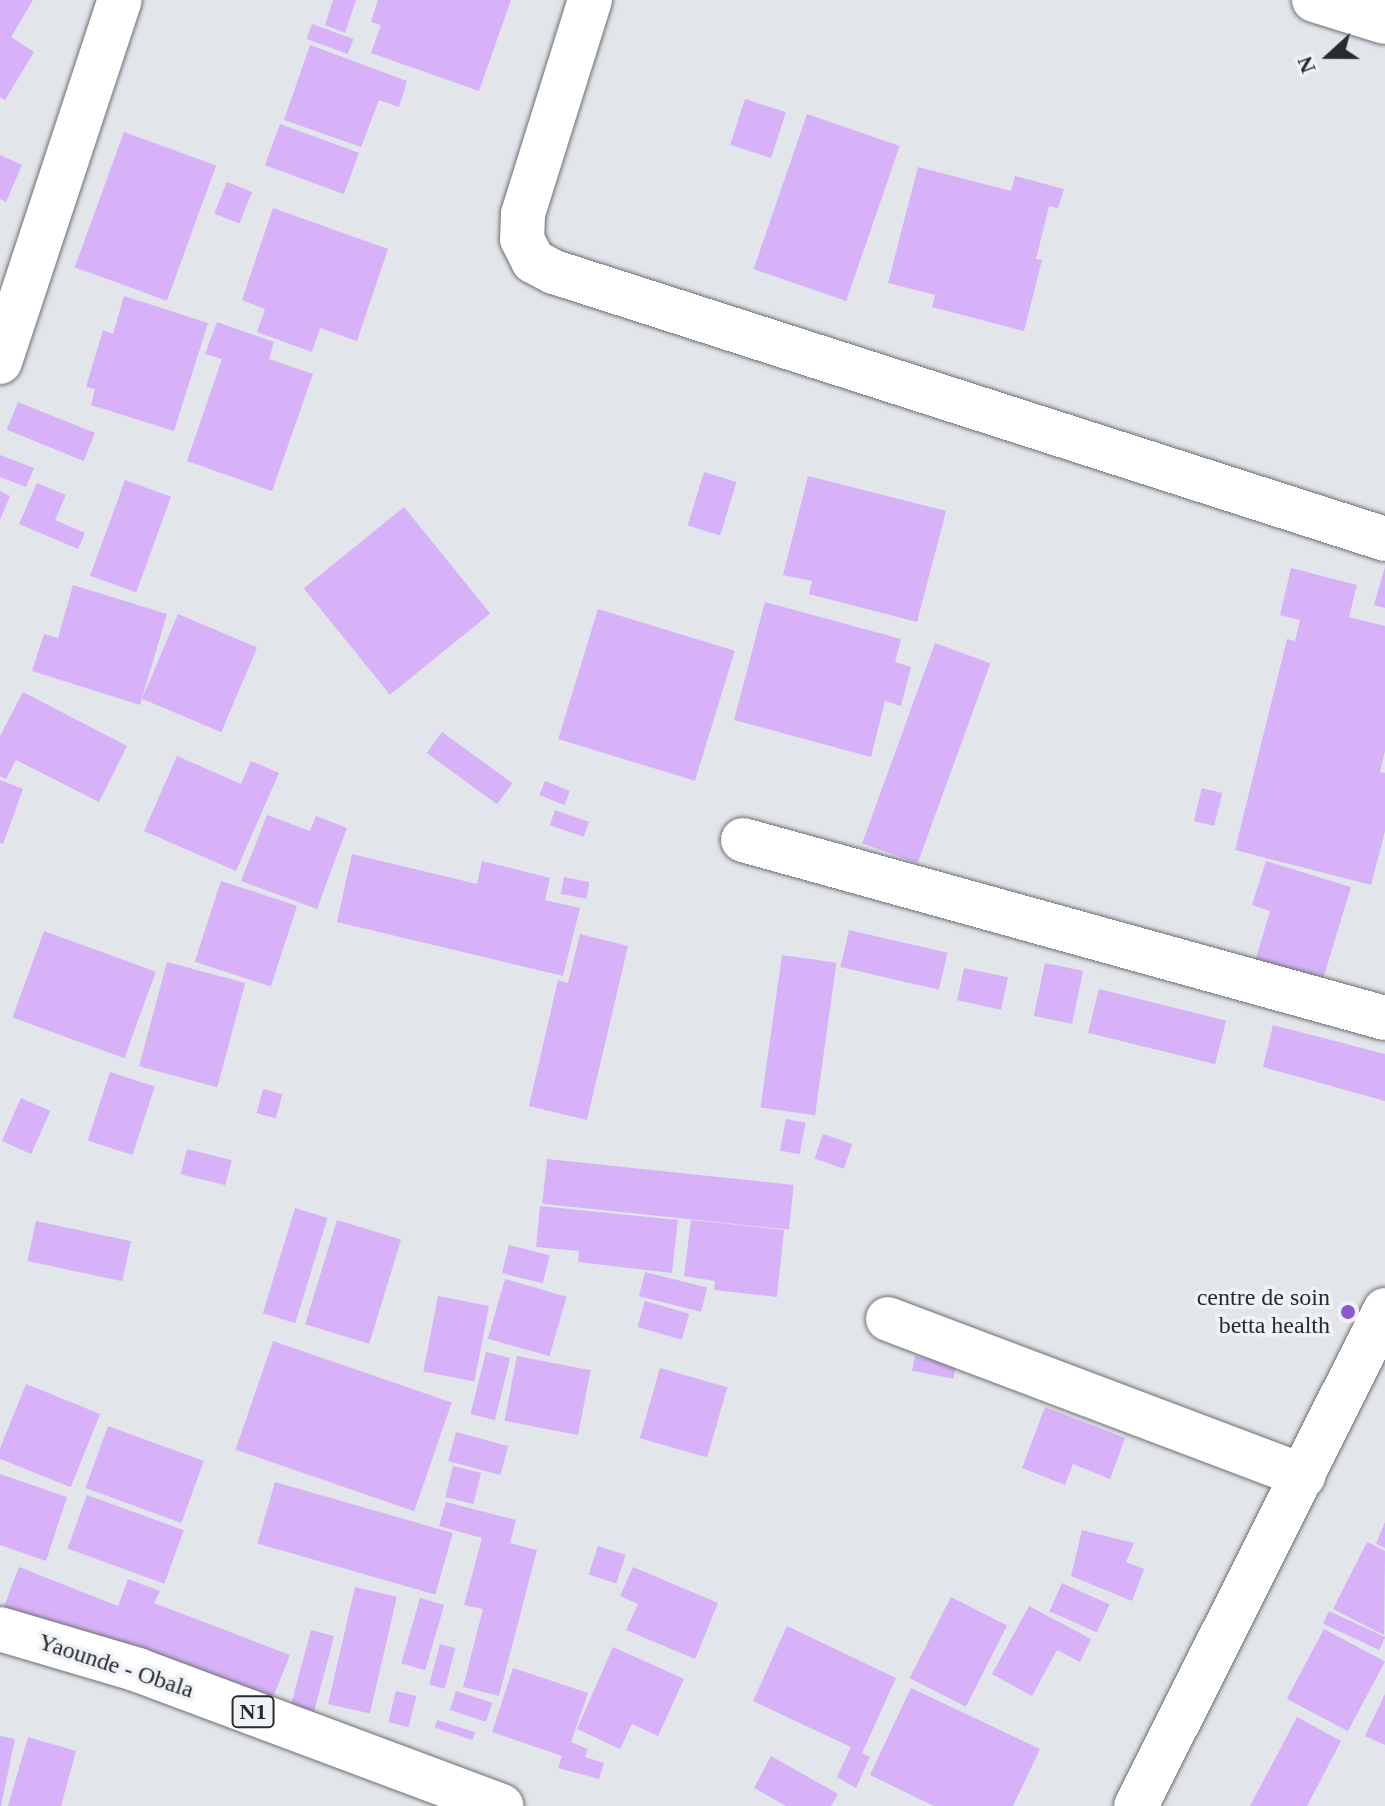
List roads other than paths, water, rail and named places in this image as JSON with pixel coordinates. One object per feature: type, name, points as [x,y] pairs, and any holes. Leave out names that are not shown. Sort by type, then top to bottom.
[{"type":"main road","points":[[0,362],[10,299],[120,0]]},
{"type":"main road","points":[[590,0],[523,214],[522,239],[533,261],[554,272],[1385,539]]},
{"type":"main road","points":[[1314,0],[1385,22]]},
{"type":"main road","points":[[743,840],[1385,1018]]},
{"type":"main road","points":[[1136,1806],[1385,1310]]},
{"type":"main road","points":[[888,1319],[1303,1476]]},
{"type":"main road","name":"Yaounde - Obala","points":[[0,1629],[138,1670],[501,1806]]},
{"type":"place","name":"centre de soin betta health","points":[[1348,1312]]}]
